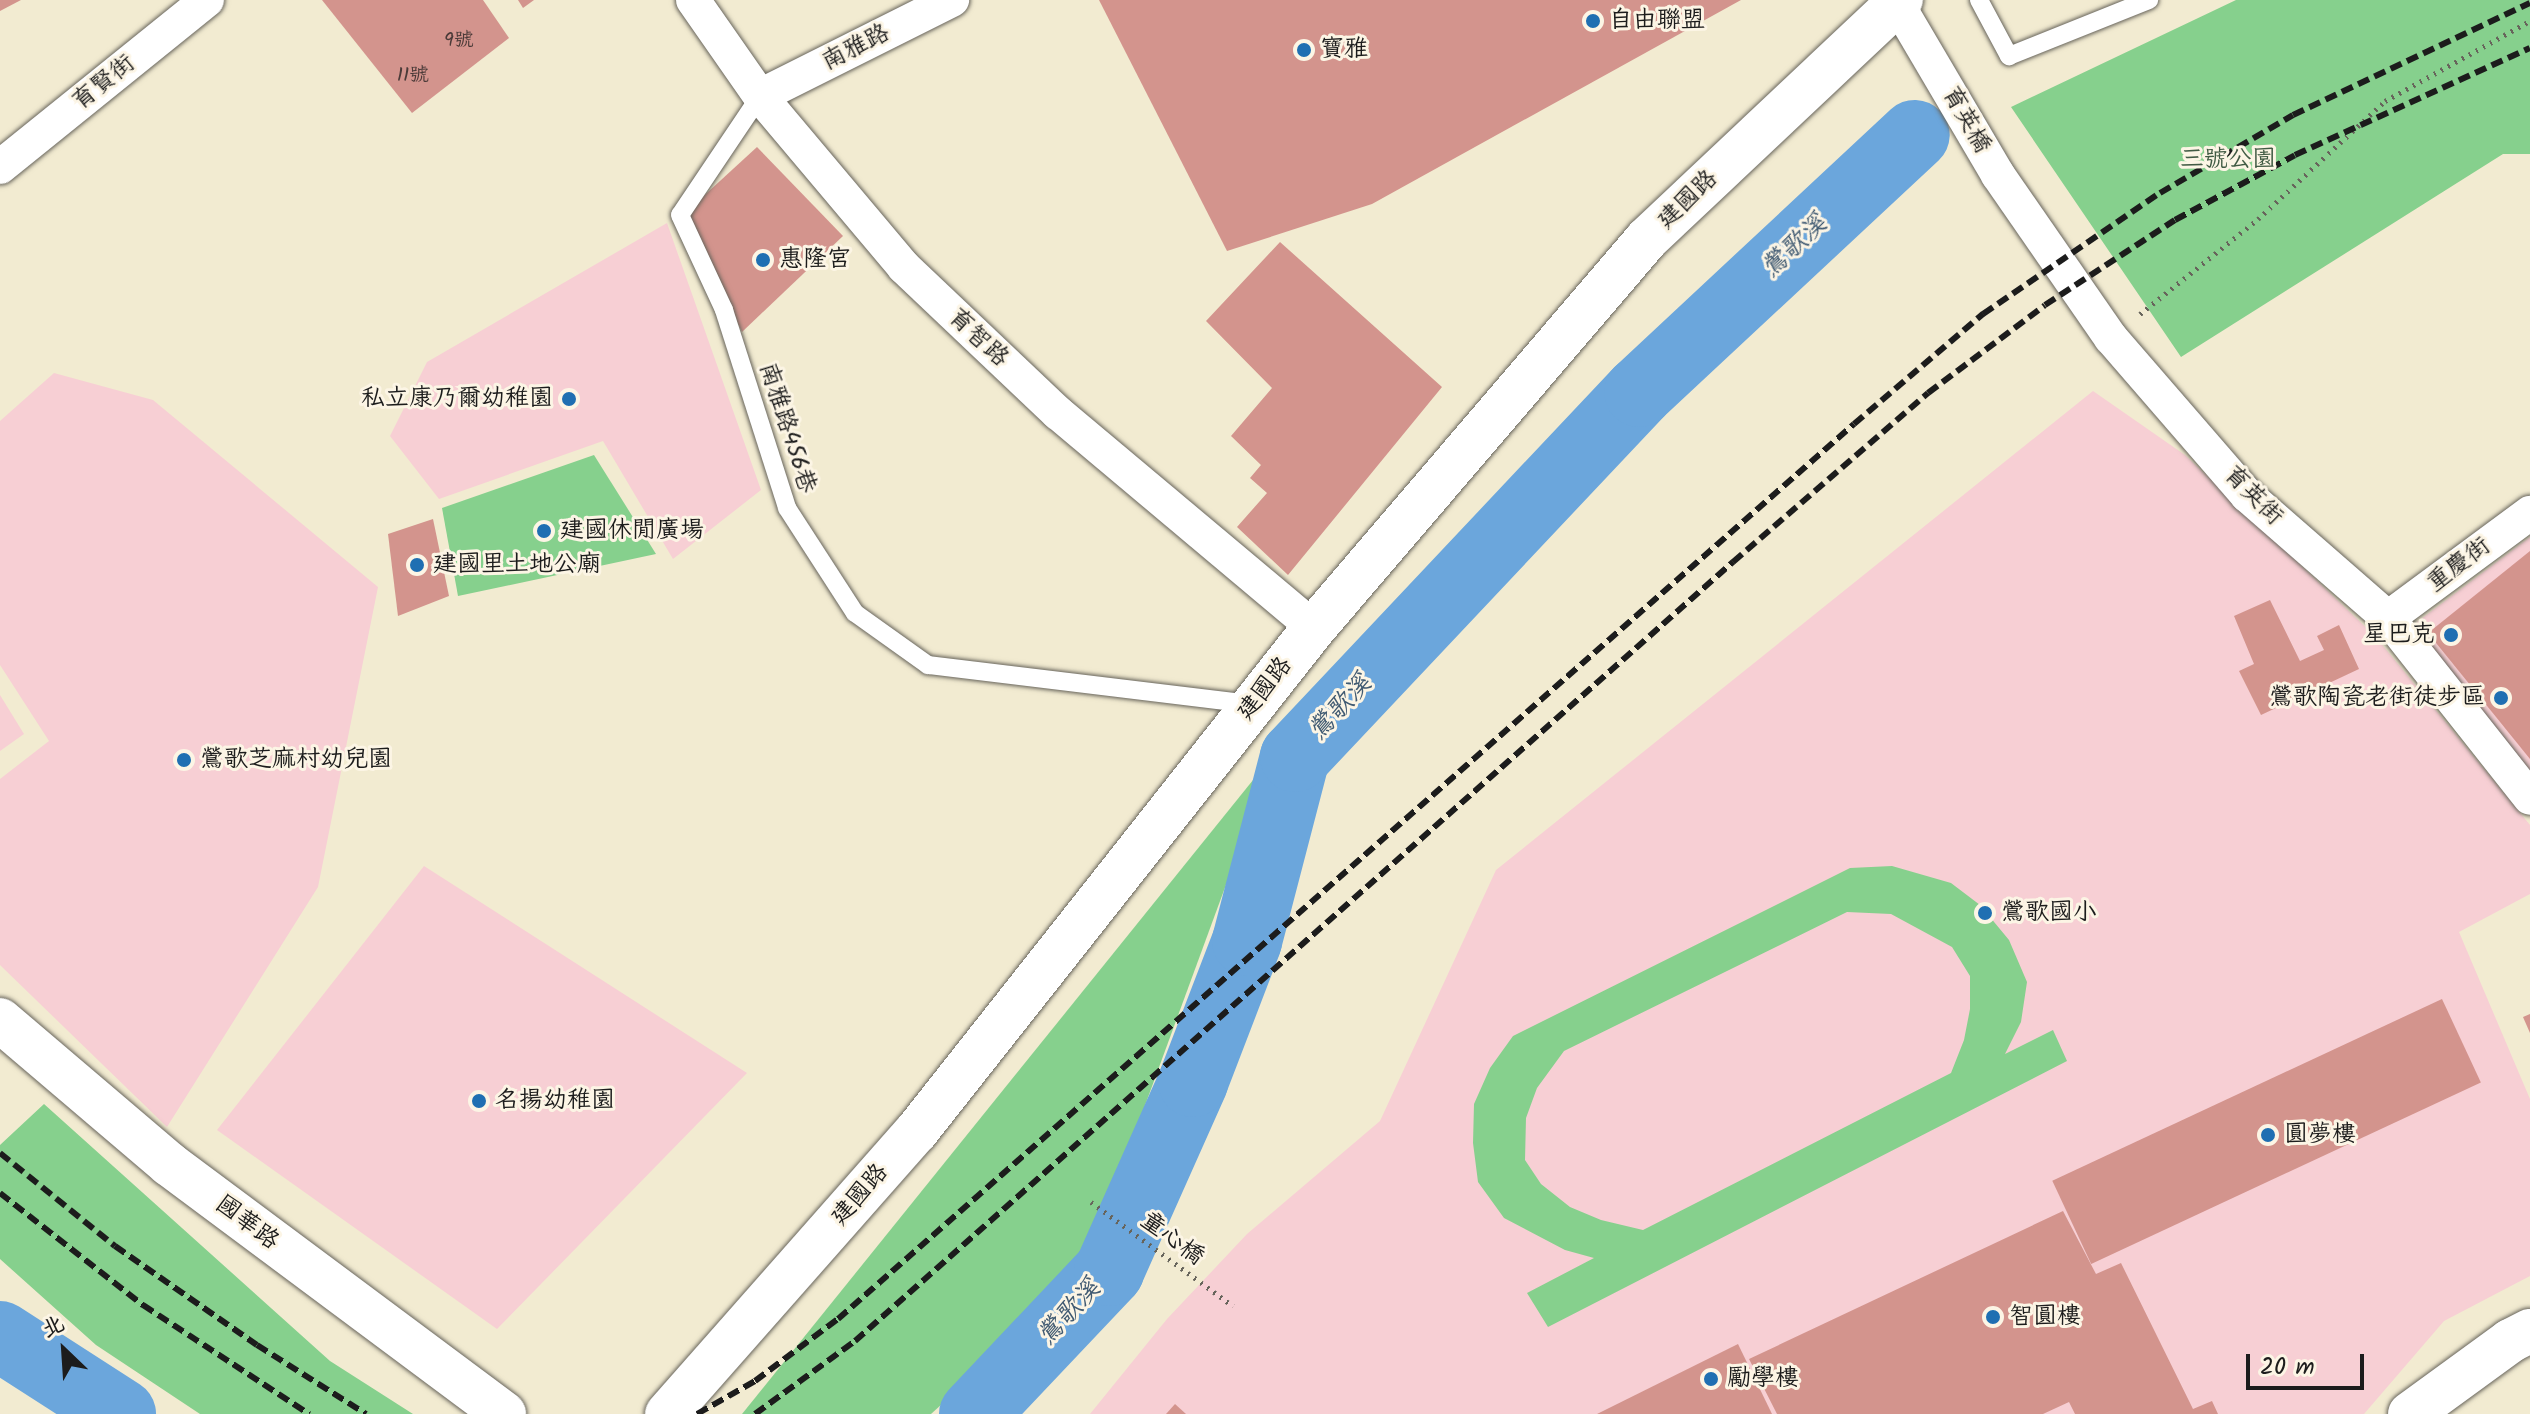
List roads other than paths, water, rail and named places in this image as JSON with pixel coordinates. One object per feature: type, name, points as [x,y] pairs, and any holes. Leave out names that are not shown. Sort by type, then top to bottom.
[{"type":"street","name":"育賢街","points":[[0,167],[207,0]]},
{"type":"street","name":"育智路","points":[[693,0],[760,96],[904,267],[1058,413],[1314,628]]},
{"type":"street","name":"南雅路","points":[[760,96],[952,0]]},
{"type":"street","name":"育英橋","points":[[1897,1],[1998,175]]},
{"type":"street","name":"建國路","points":[[667,1414],[916,1132],[1314,628],[1647,239],[1897,1]]},
{"type":"street","name":"育英街","points":[[1998,175],[2111,338],[2247,495],[2388,618],[2530,798]]},
{"type":"street","name":"重慶街","points":[[2388,618],[2530,513]]},
{"type":"street","name":"國華路","points":[[0,1020],[169,1164],[504,1414]]},
{"type":"street","points":[[2410,1414],[2510,1341],[2530,1331]]},
{"type":"lane","points":[[1979,0],[2009,56],[2149,0]]},
{"type":"lane","name":"南雅路456巷","points":[[760,96],[680,215],[724,310],[787,508],[855,613],[928,665],[1253,704]]},
{"type":"waterway","name":"鶯歌溪","points":[[974,1414],[1109,1271],[1193,1082],[1247,941],[1295,757],[1639,392],[1915,135]]},
{"type":"waterway","name":"鶯歌溪","points":[[0,1336],[121,1414]]},
{"type":"railway","points":[[697,1414],[755,1381],[838,1319],[1854,424],[1983,314],[2160,193],[2293,115],[2530,3]]},
{"type":"railway","points":[[755,1414],[855,1341],[1733,562],[1928,393],[2045,305],[2175,220],[2295,155],[2530,48]]},
{"type":"railway","points":[[0,1153],[115,1246],[257,1345],[366,1414]]},
{"type":"railway","points":[[0,1193],[143,1305],[309,1414]]},
{"type":"place","name":"自由聯盟","points":[[1593,21]]},
{"type":"place","name":"寶雅","points":[[1304,50]]},
{"type":"place","name":"惠隆宮","points":[[763,260]]},
{"type":"place","name":"私立康乃爾幼稚園","points":[[569,399]]},
{"type":"place","name":"建國休閒廣場","points":[[544,531]]},
{"type":"place","name":"建國里土地公廟","points":[[417,565]]},
{"type":"place","name":"星巴克","points":[[2451,635]]},
{"type":"place","name":"鶯歌陶瓷老街徒步區","points":[[2501,698]]},
{"type":"place","name":"鶯歌芝麻村幼兒園","points":[[184,760]]},
{"type":"place","name":"鶯歌國小","points":[[1985,913]]},
{"type":"place","name":"名揚幼稚園","points":[[479,1101]]},
{"type":"place","name":"圓夢樓","points":[[2268,1135]]},
{"type":"place","name":"智圓樓","points":[[1993,1317]]},
{"type":"place","name":"勵學樓","points":[[1711,1379]]},
{"type":"park label","name":"三號公園","points":[[2228,160]]}]
